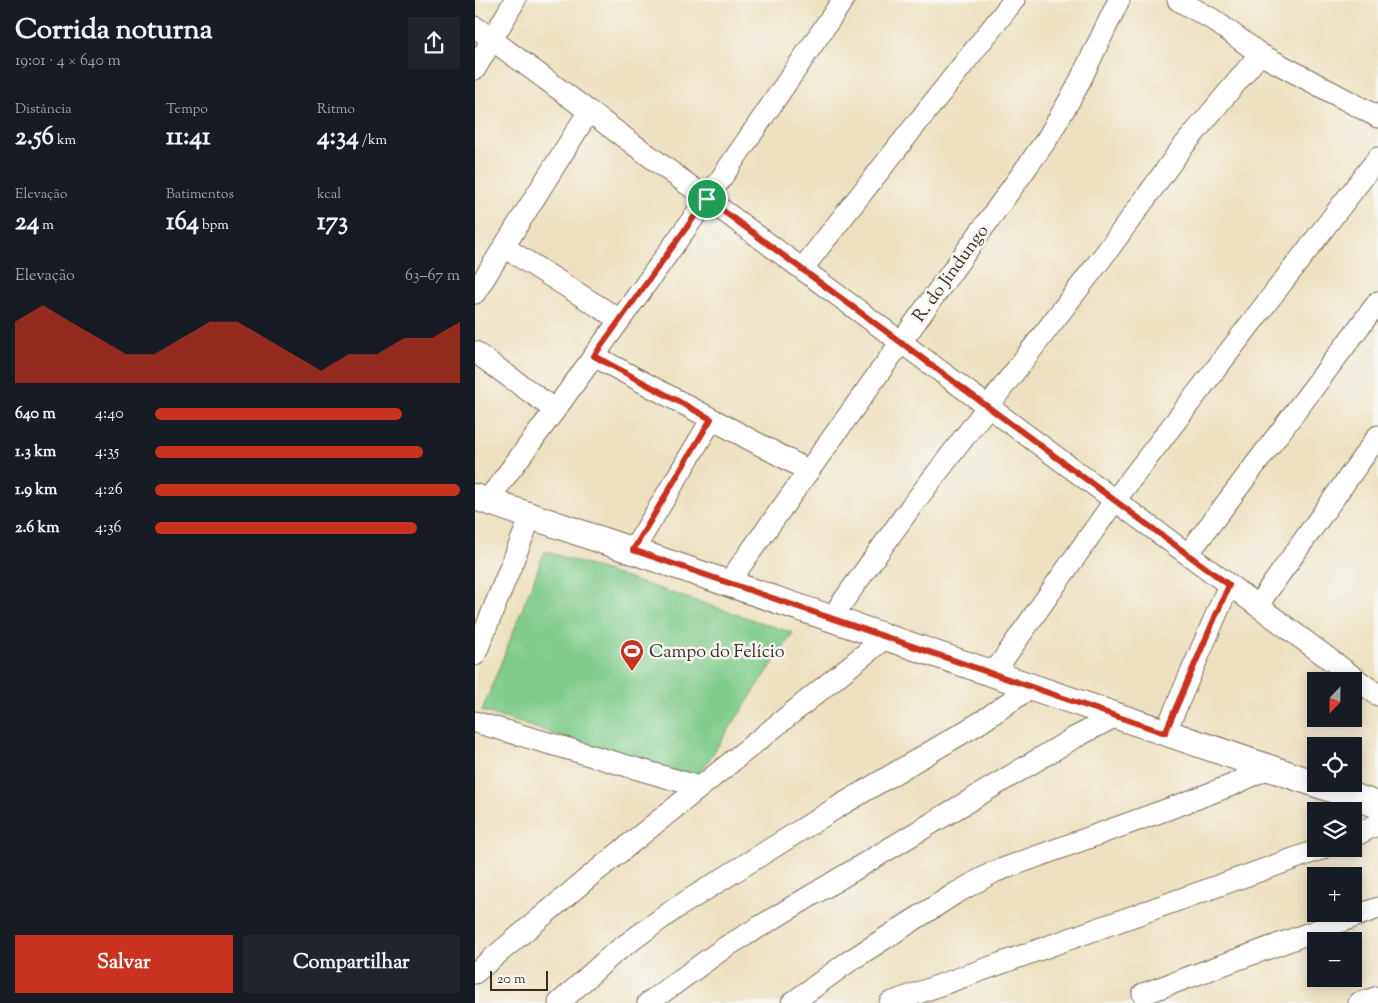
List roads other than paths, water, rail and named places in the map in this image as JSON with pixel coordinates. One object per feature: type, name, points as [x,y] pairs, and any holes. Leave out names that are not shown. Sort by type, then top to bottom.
[{"type":"street","points":[[475,69],[515,0]]},
{"type":"street","points":[[843,0],[707,199],[555,410],[481,499],[1378,805]]},
{"type":"street","points":[[802,269],[1014,0]]},
{"type":"street","name":"R. do Jindungo","points":[[728,583],[1047,139],[1076,89],[1119,0]]},
{"type":"street","points":[[1178,0],[1212,19],[1261,54],[1378,117]]},
{"type":"street","points":[[475,27],[1378,695]]},
{"type":"street","points":[[831,618],[910,508],[1108,250],[1181,149],[1261,54]]},
{"type":"street","points":[[475,293],[589,111]]},
{"type":"street","points":[[993,674],[1115,500],[1378,158]]},
{"type":"street","points":[[504,247],[620,320]]},
{"type":"street","points":[[1187,554],[1378,302]]},
{"type":"street","points":[[475,352],[555,410]]},
{"type":"street","points":[[594,356],[809,471]]},
{"type":"street","points":[[633,550],[711,419]]},
{"type":"street","points":[[1257,606],[1378,436]]},
{"type":"street","points":[[475,655],[531,516]]},
{"type":"street","points":[[1165,733],[1229,585]]},
{"type":"street","points":[[475,973],[589,877],[886,637]]},
{"type":"street","points":[[559,1003],[613,954],[676,908],[836,808],[981,722],[1031,687]]},
{"type":"street","points":[[648,1003],[724,948],[1072,739],[1116,716]]},
{"type":"street","points":[[475,722],[700,787]]},
{"type":"street","points":[[792,1003],[848,962],[956,893],[994,872],[1182,804],[1268,768]]},
{"type":"street","points":[[1362,832],[1378,824]]},
{"type":"street","points":[[890,1003],[1307,854]]},
{"type":"street","points":[[1143,994],[1378,908]]},
{"type":"street","points":[[1359,1003],[1378,997]]},
{"type":"place","name":"Campo do Felício","points":[[632,672]]}]
